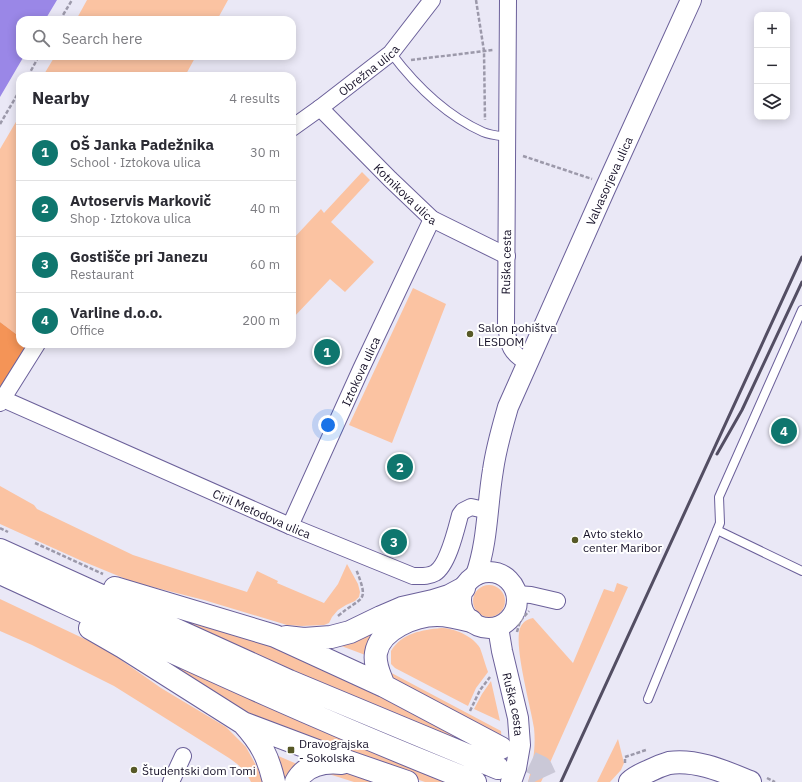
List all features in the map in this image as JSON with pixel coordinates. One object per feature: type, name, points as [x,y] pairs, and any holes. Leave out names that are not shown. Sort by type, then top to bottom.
[{"type":"main road","points":[[0,550],[289,681],[503,766]]},
{"type":"main road","points":[[0,573],[344,728],[475,782]]},
{"type":"main road","points":[[52,573],[97,582],[137,596],[174,605],[275,636],[384,686],[503,766]]},
{"type":"main road","points":[[275,636],[304,639],[331,637],[350,632],[402,608],[449,596],[470,582]]},
{"type":"main road","points":[[46,594],[73,618],[124,647],[243,723],[353,764],[407,782]]},
{"type":"main road","points":[[384,686],[378,671],[376,653],[382,638],[390,631],[405,622],[437,615],[456,617],[470,621]]},
{"type":"main road","points":[[243,723],[254,735],[265,753],[274,782]]},
{"type":"main road","points":[[296,782],[303,772],[321,762],[353,764]]},
{"type":"main road","points":[[630,782],[656,768],[677,763],[689,763],[719,769],[750,782]]},
{"type":"street","name":"Obrežna ulica","points":[[296,125],[390,54],[432,0]]},
{"type":"street","name":"Ruška cesta","points":[[508,0],[506,324],[508,342],[516,356],[528,363]]},
{"type":"street","name":"Valvasorjeva ulica","points":[[528,363],[691,0]]},
{"type":"street","name":"Kotnikova ulica","points":[[320,108],[390,179],[432,218],[507,256]]},
{"type":"street","name":"Iztokova ulica","points":[[290,526],[432,218]]},
{"type":"street","points":[[1,401],[34,348]]},
{"type":"street","points":[[489,509],[494,546],[498,562],[505,577],[514,587],[516,594],[516,607],[514,614],[510,619],[498,627],[486,628],[470,621],[466,617],[462,606],[462,594],[470,582],[484,546],[498,439],[508,407],[528,363]]},
{"type":"street","name":"Ciril Metodova ulica","points":[[1,401],[290,526],[413,576],[424,576],[436,572],[447,558],[460,515],[463,511],[471,507],[489,509]]},
{"type":"street","points":[[470,582],[486,572],[493,572],[505,577]]},
{"type":"street","points":[[516,594],[531,595],[557,601]]},
{"type":"street","name":"Ruška cesta","points":[[498,627],[502,651],[518,718],[520,745],[516,768],[503,766]]},
{"type":"street","points":[[171,782],[183,756]]},
{"type":"lane","points":[[390,54],[427,96],[456,117],[485,133],[507,137]]},
{"type":"lane","points":[[648,699],[720,523],[718,497],[802,310]]},
{"type":"lane","points":[[717,530],[802,571]]},
{"type":"path","points":[[62,16],[72,0]]},
{"type":"path","points":[[476,0],[484,51],[485,133]]},
{"type":"path","points":[[408,60],[508,48]]},
{"type":"path","points":[[30,72],[37,60]]},
{"type":"path","points":[[0,124],[16,97]]},
{"type":"path","points":[[518,154],[596,180]]},
{"type":"path","points":[[335,618],[360,600],[363,594],[363,587],[355,566]]},
{"type":"path","points":[[470,711],[480,690],[489,677],[493,675]]},
{"type":"path","points":[[625,756],[652,748]]},
{"type":"shaded area","points":[[0,0],[57,0],[47,16],[16,16],[16,60],[22,60],[0,97]]},
{"type":"shaded area","points":[[87,0],[228,0],[219,16],[78,16]]},
{"type":"shaded area","points":[[53,60],[194,60],[187,72],[45,72]]},
{"type":"shaded area","points":[[16,122],[16,334],[0,322],[0,149]]},
{"type":"shaded area","points":[[362,172],[370,180],[331,222],[374,262],[345,292],[330,279],[296,315],[296,236],[321,209],[324,213]]},
{"type":"shaded area","points":[[413,288],[446,304],[392,443],[349,425]]},
{"type":"shaded area","points":[[0,322],[16,334],[16,348],[26,348],[0,390]]},
{"type":"shaded area","points":[[0,486],[34,505],[37,509],[133,555],[247,592],[257,571],[278,581],[277,583],[324,603],[338,584],[347,564],[358,584],[360,592],[359,597],[355,601],[338,610],[329,623],[324,625],[302,626],[287,625],[204,600],[133,582],[0,524]]},
{"type":"shaded area","points":[[617,583],[628,587],[549,765],[541,782],[528,782],[534,755],[535,735],[520,659],[519,634],[521,626],[526,620],[533,618],[573,663],[604,589],[614,592]]},
{"type":"shaded area","points":[[489,585],[495,586],[502,592],[505,601],[504,607],[498,614],[489,617],[483,616],[476,610],[473,601],[474,595],[480,588]]},
{"type":"shaded area","points":[[0,599],[91,642],[114,655],[161,688],[226,727],[246,747],[258,769],[262,782],[251,782],[242,768],[229,758],[114,686],[32,645],[0,631]]},
{"type":"shaded area","points":[[151,609],[260,638],[435,722],[493,758]]},
{"type":"shaded area","points":[[441,628],[452,629],[468,636],[480,648],[488,672],[476,688],[468,706],[395,668],[391,664],[391,651],[401,640],[420,631]]},
{"type":"shaded area","points":[[377,629],[368,656],[336,644]]},
{"type":"shaded area","points":[[134,645],[454,782],[425,782],[347,755],[244,714]]},
{"type":"shaded area","points":[[384,669],[501,731],[502,744],[405,692]]},
{"type":"shaded area","points":[[491,681],[500,721],[474,709]]},
{"type":"shaded area","points":[[618,739],[624,763],[621,770],[610,782],[597,782]]},
{"type":"shaded area","points":[[276,755],[297,764],[287,782],[282,782]]},
{"type":"shaded area","points":[[326,767],[385,782],[354,782],[316,770]]},
{"type":"tunnel","points":[[501,748],[541,767],[548,782]]},
{"type":"tunnel","points":[[498,768],[535,782]]},
{"type":"railway","points":[[561,782],[802,257]]},
{"type":"railway","points":[[717,454],[742,410],[802,282]]},
{"type":"place","name":"Salon pohištva LESDOM","points":[[470,334]]},
{"type":"place","name":"OŠ Janka Padežnika","points":[[327,352]]},
{"type":"place","name":"Varline d.o.o.","points":[[784,431]]},
{"type":"place","name":"Avtoservis Markovič","points":[[400,467]]},
{"type":"place","name":"Avto steklo center Maribor","points":[[575,540]]},
{"type":"place","name":"Gostišče pri Janezu","points":[[394,542]]},
{"type":"place","name":"Dravograjska - Sokolska","points":[[291,750]]},
{"type":"place","name":"Študentski dom Tomi","points":[[134,770]]}]
